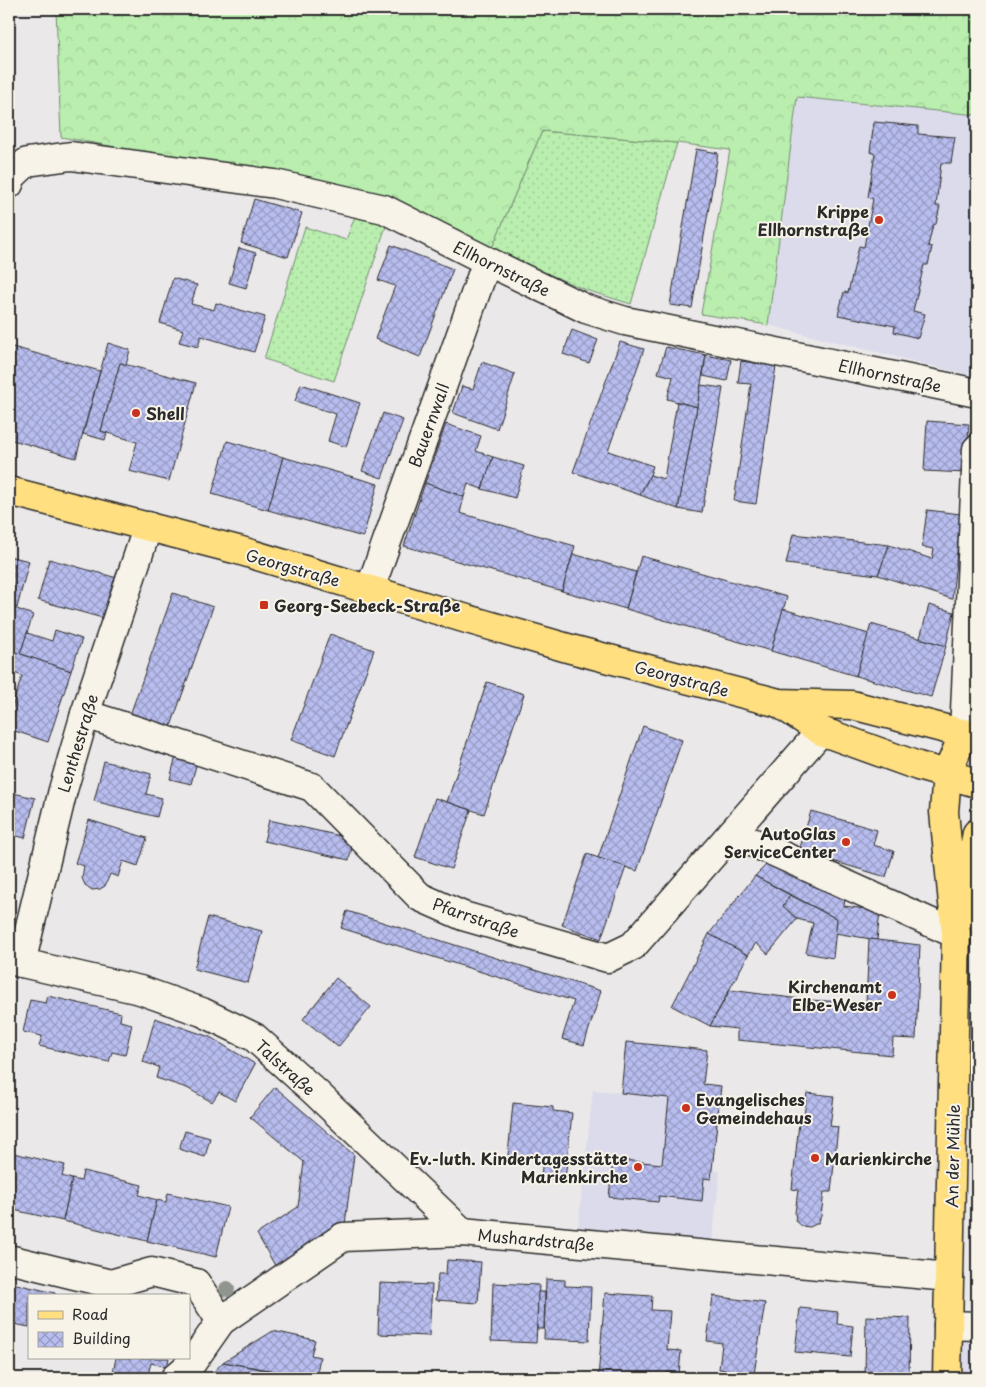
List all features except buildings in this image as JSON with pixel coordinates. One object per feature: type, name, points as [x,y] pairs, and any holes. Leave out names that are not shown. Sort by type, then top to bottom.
[{"type":"main road","name":"Georgstraße","points":[[9,491],[238,550],[571,649],[779,703],[852,705],[970,735]]},
{"type":"main road","name":"Georgstraße","points":[[779,703],[821,731],[918,766],[977,782]]},
{"type":"main road","points":[[970,735],[977,767]]},
{"type":"main road","name":"An der Mühle","points":[[947,1378],[956,934],[944,812],[947,774],[970,735]]},
{"type":"main road","name":"An der Mühle","points":[[956,934],[964,904],[977,833]]},
{"type":"street","name":"Ellhornstraße","points":[[9,184],[12,176],[27,162],[71,156],[274,184],[384,209],[586,309],[626,321],[977,393]]},
{"type":"street","name":"Bauernwall","points":[[370,589],[487,261]]},
{"type":"street","points":[[970,735],[977,449]]},
{"type":"street","name":"Lenthestraße","points":[[15,961],[85,714],[148,526]]},
{"type":"street","name":"Pfarrstraße","points":[[85,714],[312,787],[420,897],[463,916],[608,958],[634,946],[821,731]]},
{"type":"street","points":[[732,833],[956,934]]},
{"type":"street","name":"Talstraße","points":[[15,961],[140,990],[202,1012],[254,1037],[314,1091],[462,1232]]},
{"type":"street","name":"Mushardstraße","points":[[175,1378],[191,1364],[221,1321],[343,1237],[462,1232],[949,1278]]},
{"type":"street","points":[[9,1259],[111,1284],[152,1272],[196,1283],[221,1321]]},
{"type":"street","points":[[948,1325],[977,1326]]},
{"type":"shaded area","name":"Krippe Ellhornstraße","points":[[797,97],[977,115],[977,377],[768,325]]},
{"type":"shaded area","name":"Ev.-luth. Kindertagesstätte Marienkirche","points":[[593,1090],[669,1098],[662,1164],[720,1171],[712,1243],[578,1228]]},
{"type":"shaded area","points":[[954,1333],[977,1334],[977,1378],[952,1378]]},
{"type":"green space","points":[[56,9],[977,9],[977,115],[797,97],[768,325],[701,314],[730,150],[677,143],[542,131],[491,250],[279,177],[61,137]]},
{"type":"green space","points":[[542,131],[677,143],[631,304],[586,290],[491,250]]},
{"type":"green space","points":[[356,214],[387,223],[334,381],[264,359],[305,227],[346,240]]},
{"type":"place","name":"Krippe Ellhornstraße","points":[[879,220]]},
{"type":"place","name":"Shell","points":[[136,413]]},
{"type":"place","name":"Georg-Seebeck-Straße","points":[[264,605]]},
{"type":"place","name":"AutoGlas ServiceCenter","points":[[846,842]]},
{"type":"place","name":"Kirchenamt Elbe-Weser","points":[[892,995]]},
{"type":"place","name":"Evangelisches Gemeindehaus","points":[[686,1108]]},
{"type":"place","name":"Marienkirche","points":[[815,1158]]},
{"type":"place","name":"Ev.-luth. Kindertagesstätte Marienkirche","points":[[638,1167]]}]
